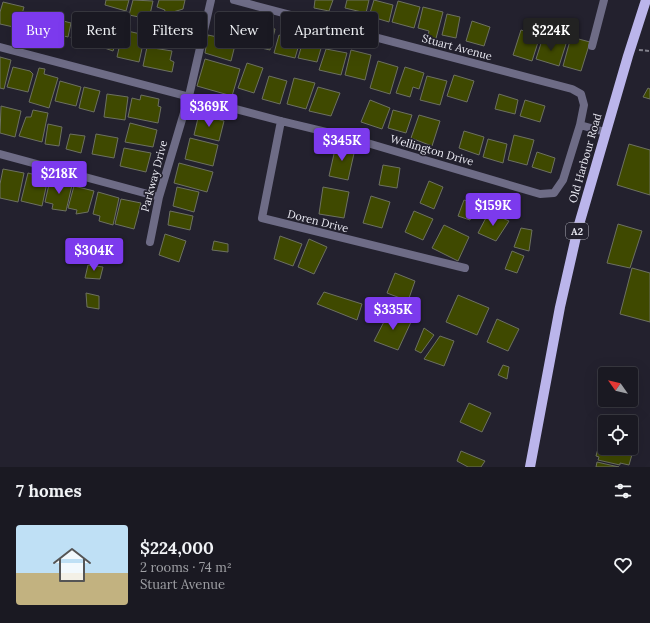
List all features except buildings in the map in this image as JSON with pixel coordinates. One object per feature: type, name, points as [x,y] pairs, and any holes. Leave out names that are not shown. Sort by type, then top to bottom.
[{"type":"main road","name":"Old Harbour Road","points":[[530,467],[560,307],[578,228],[605,132],[646,0]]},
{"type":"street","name":"Parkway Drive","points":[[150,242],[159,197],[189,96],[211,0]]},
{"type":"street","name":"Stuart Avenue","points":[[234,0],[572,89],[581,94],[584,105],[580,125]]},
{"type":"street","points":[[592,46],[604,0]]},
{"type":"street","name":"Wellington Drive","points":[[0,47],[347,137],[540,194],[554,193],[563,180],[580,125]]},
{"type":"street","name":"Doren Drive","points":[[281,121],[262,218],[465,268]]},
{"type":"street","points":[[580,125],[605,132]]},
{"type":"street","points":[[0,154],[159,197]]}]
